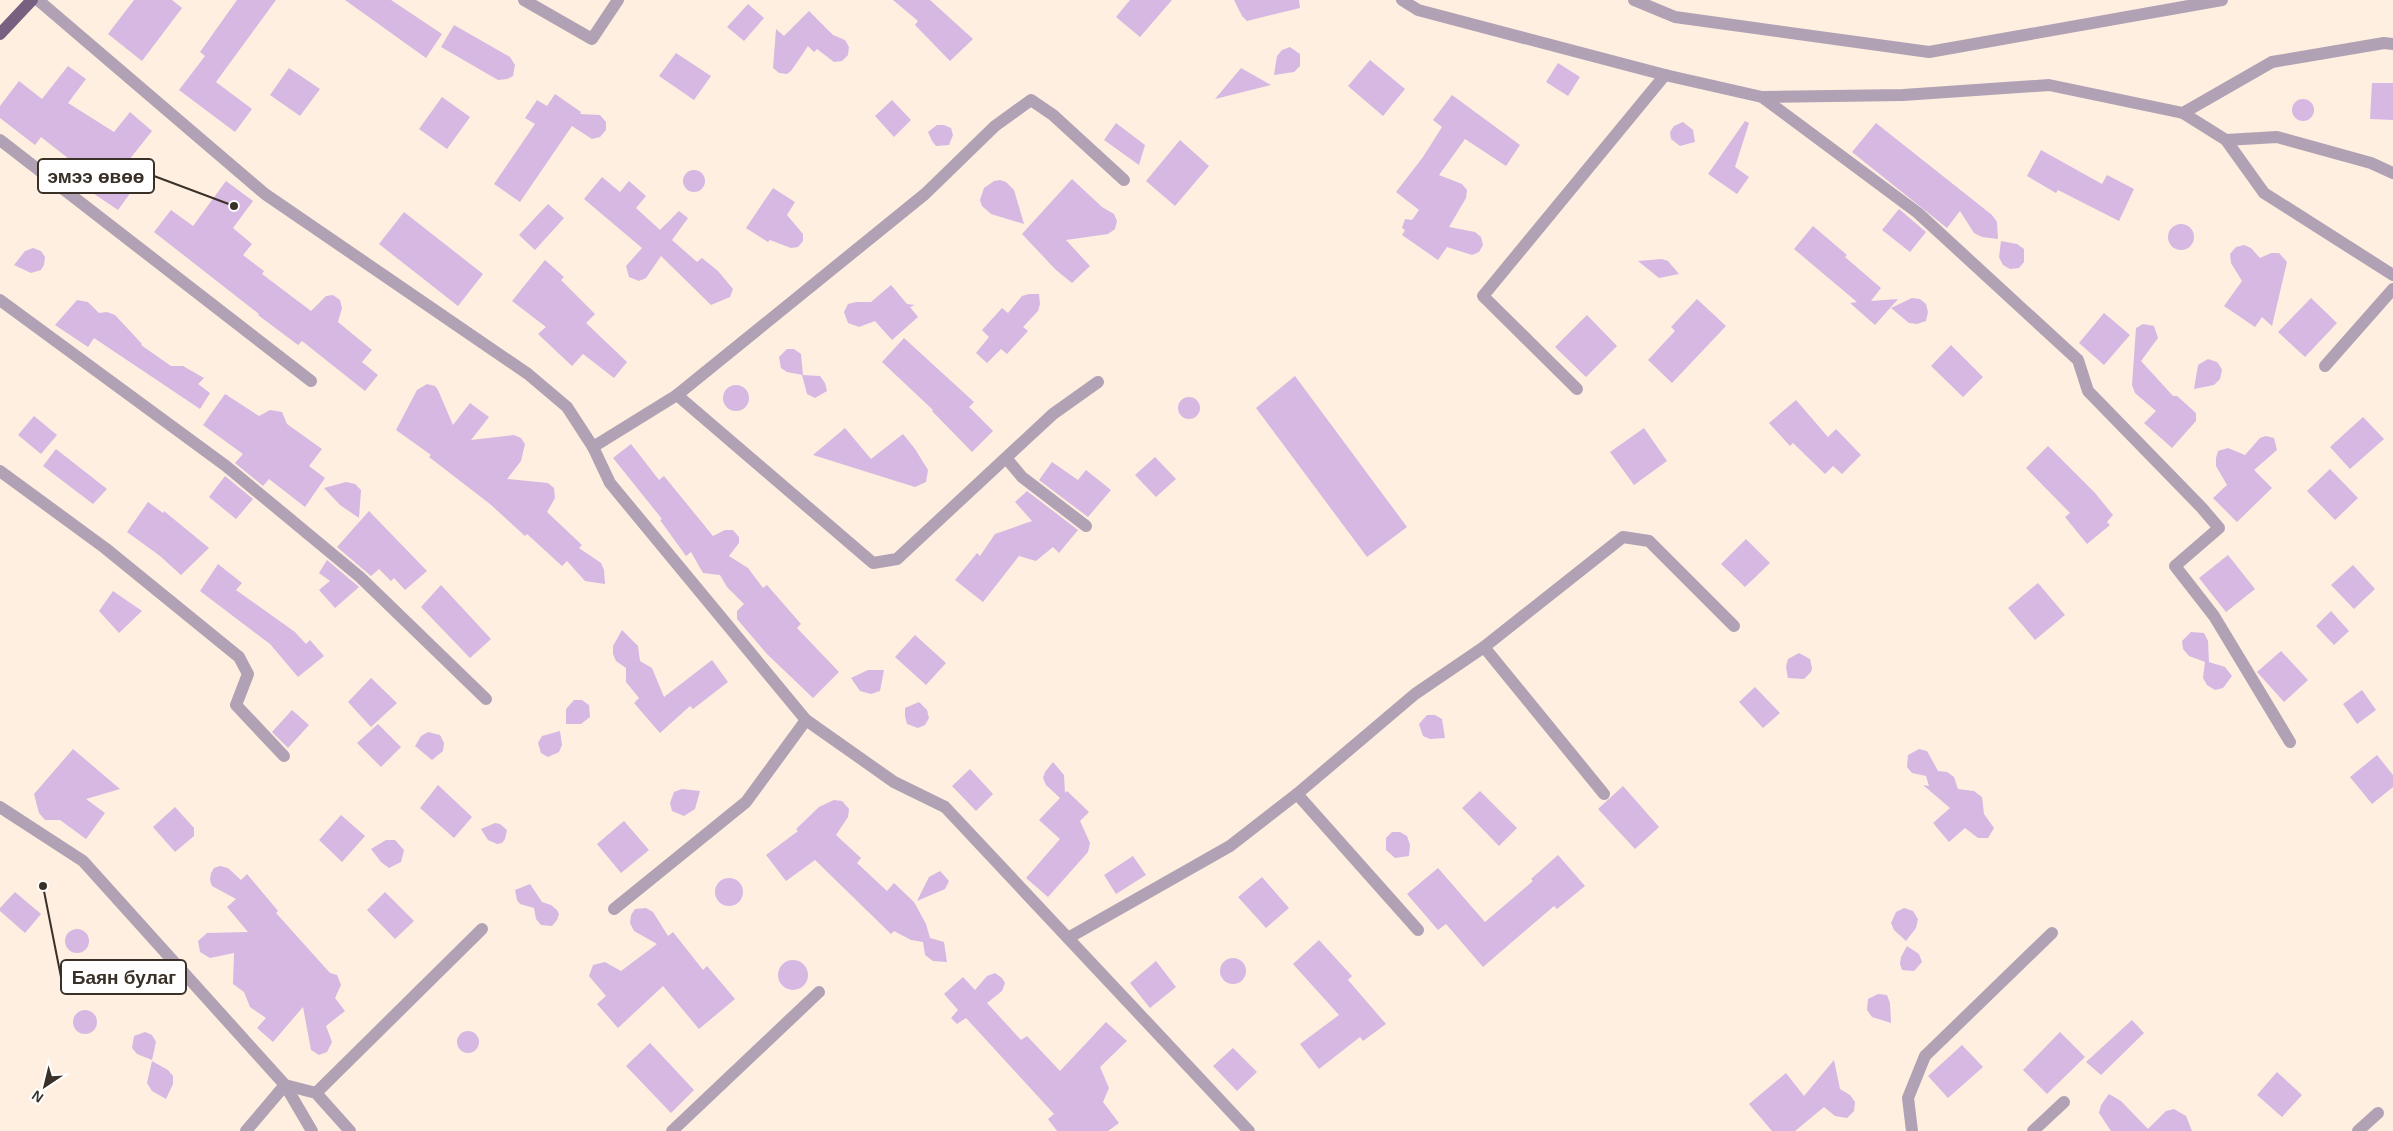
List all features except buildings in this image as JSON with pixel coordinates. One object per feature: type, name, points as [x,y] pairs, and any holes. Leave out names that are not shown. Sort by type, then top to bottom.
[{"type":"main road","points":[[0,34],[32,0]]},
{"type":"street","points":[[38,0],[265,194],[528,374],[567,407],[593,447],[610,484],[806,720],[894,782],[945,807],[1249,1131]]},
{"type":"street","points":[[524,0],[592,39],[618,0]]},
{"type":"street","points":[[1402,0],[1418,10],[1666,75],[1762,97],[1903,95],[2049,84],[2183,113],[2226,140],[2264,192],[2393,276]]},
{"type":"street","points":[[1634,0],[1675,17],[1929,52],[2222,0]]},
{"type":"street","points":[[2183,113],[2272,62],[2384,43],[2393,44]]},
{"type":"street","points":[[1576,389],[1483,296],[1666,75]]},
{"type":"street","points":[[1762,97],[1918,213],[2078,360],[2088,391],[2219,528],[2175,566],[2214,616],[2290,742]]},
{"type":"street","points":[[593,447],[677,395],[925,194],[995,126],[1031,100],[1053,116],[1124,180]]},
{"type":"street","points":[[2226,140],[2276,137],[2371,163],[2393,173]]},
{"type":"street","points":[[0,140],[311,380]]},
{"type":"street","points":[[2325,366],[2393,289]]},
{"type":"street","points":[[0,300],[233,472],[360,576],[486,699]]},
{"type":"street","points":[[677,395],[873,563],[897,559],[1054,414],[1098,382]]},
{"type":"street","points":[[1006,458],[1022,477],[1086,526]]},
{"type":"street","points":[[0,471],[105,548],[239,657],[248,674],[236,705],[284,756]]},
{"type":"street","points":[[1068,938],[1230,846],[1297,794],[1415,694],[1484,647],[1623,537],[1649,541],[1734,626]]},
{"type":"street","points":[[1484,647],[1604,794]]},
{"type":"street","points":[[614,909],[746,802],[806,720]]},
{"type":"street","points":[[1297,794],[1418,930]]},
{"type":"street","points":[[0,807],[83,861],[285,1086],[312,1131]]},
{"type":"street","points":[[316,1093],[482,929]]},
{"type":"street","points":[[1912,1131],[1908,1098],[1925,1056],[2052,933]]},
{"type":"street","points":[[672,1131],[819,992]]},
{"type":"street","points":[[285,1086],[316,1093],[350,1131]]},
{"type":"street","points":[[246,1131],[285,1086]]},
{"type":"street","points":[[2033,1131],[2064,1102]]},
{"type":"street","points":[[2358,1131],[2378,1113]]},
{"type":"place","name":"эмээ өвөө","points":[[234,206]]},
{"type":"place","name":"Баян булаг","points":[[43,886]]}]
